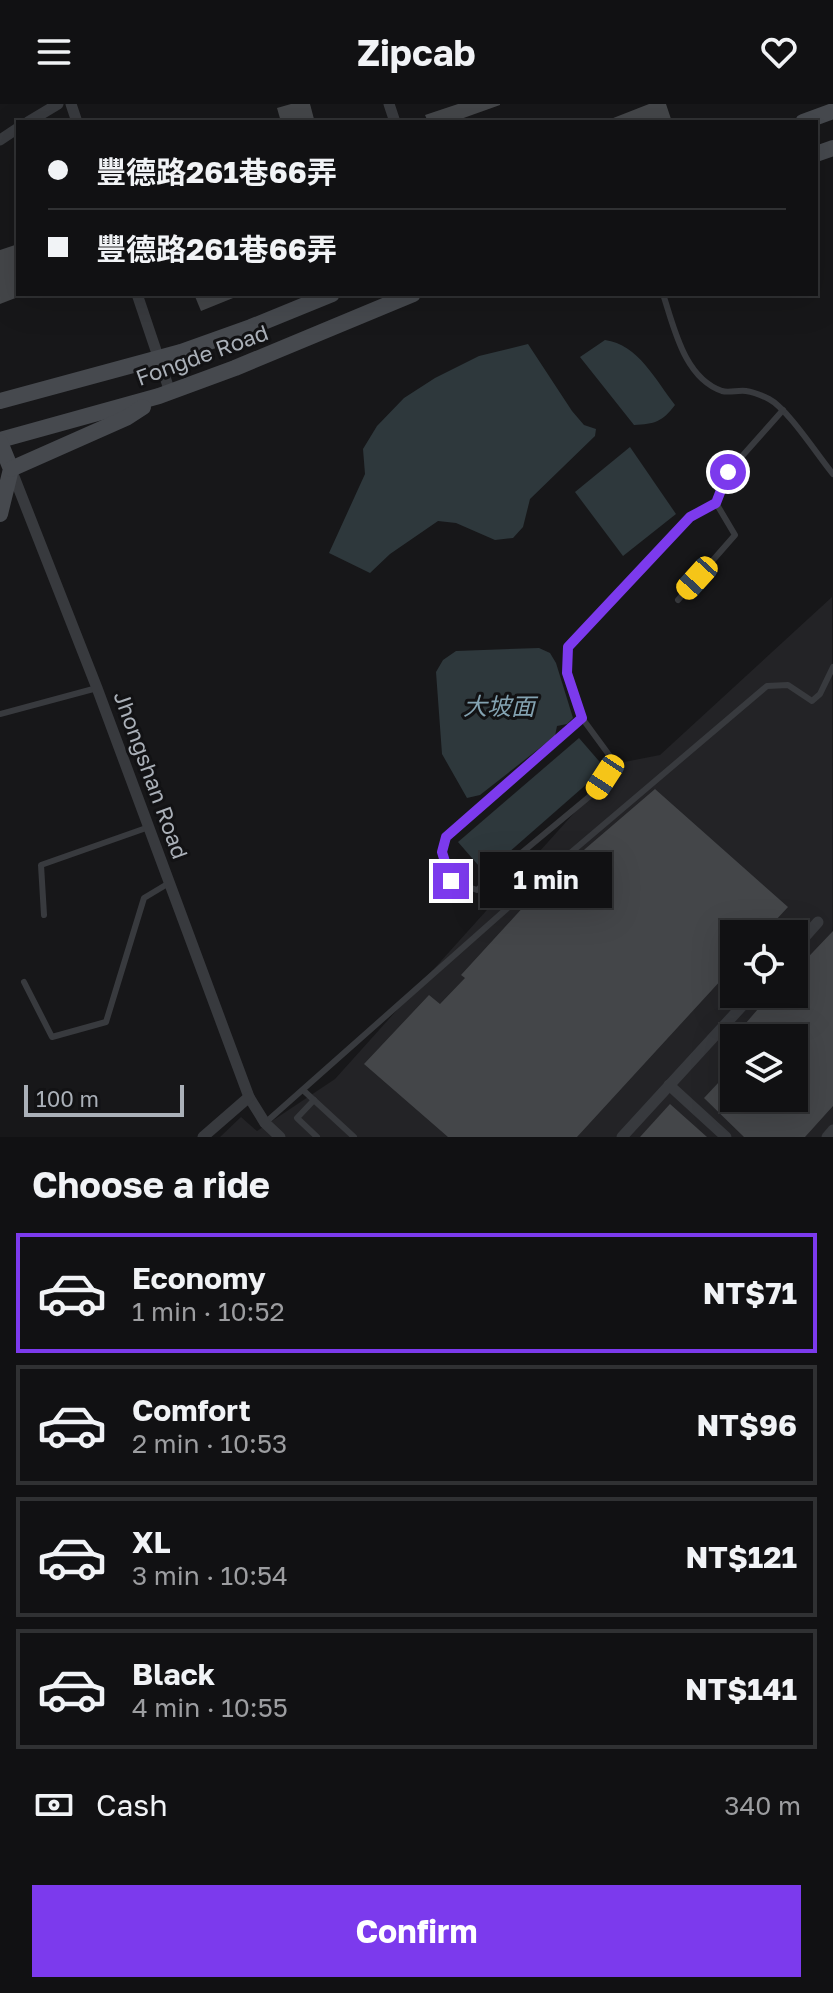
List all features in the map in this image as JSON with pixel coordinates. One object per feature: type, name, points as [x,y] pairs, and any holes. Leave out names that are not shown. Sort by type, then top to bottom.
[{"type":"main road","points":[[808,120],[833,111]]},
{"type":"main road","name":"Fongde Road","points":[[0,401],[160,359],[327,296]]},
{"type":"main road","name":"Fongde Road","points":[[0,441],[164,394],[408,296]]},
{"type":"main road","points":[[11,469],[126,418],[164,394]]},
{"type":"main road","points":[[0,441],[11,469],[0,514]]},
{"type":"street","points":[[31,120],[58,104]]},
{"type":"street","points":[[138,296],[160,359],[164,394]]},
{"type":"street","name":"Jhongshan Road","points":[[11,469],[97,688],[249,1097],[265,1123],[280,1137]]},
{"type":"street","points":[[808,933],[818,922]]},
{"type":"street","points":[[622,1137],[740,1008]]},
{"type":"street","points":[[669,1085],[726,1137]]},
{"type":"street","points":[[203,1137],[249,1097]]},
{"type":"street","points":[[827,1137],[833,1130]]},
{"type":"lane","points":[[664,296],[683,350],[702,381],[723,392],[747,391],[769,399],[783,410],[833,474]]},
{"type":"lane","points":[[582,718],[446,837],[442,852],[451,881],[477,890],[596,791],[615,763],[582,718],[567,673],[568,647],[690,517],[716,503],[728,472],[783,410]]},
{"type":"lane","points":[[678,600],[735,535],[716,503]]},
{"type":"lane","points":[[265,1123],[555,866],[767,686],[788,685],[812,701],[820,694],[833,667]]},
{"type":"lane","points":[[0,714],[97,688]]},
{"type":"lane","points":[[44,915],[41,865],[149,827]]},
{"type":"lane","points":[[24,982],[52,1037],[106,1022],[144,898],[169,883]]},
{"type":"lane","points":[[303,1090],[354,1137]]},
{"type":"lane","points":[[314,1100],[297,1118],[317,1137]]},
{"type":"shaded area","points":[[832,597],[833,1137],[220,1137],[241,1117],[257,1131],[335,1079],[619,763],[660,755]]},
{"type":"water","points":[[605,340],[627,348],[637,356],[675,405],[662,419],[634,425],[580,357]]},
{"type":"water","points":[[528,344],[572,411],[584,425],[596,429],[595,436],[530,499],[523,527],[513,538],[495,540],[456,523],[438,521],[390,554],[370,573],[329,553],[365,474],[363,449],[377,426],[404,398],[435,378],[479,356]]},
{"type":"water","points":[[630,447],[676,514],[623,556],[575,492]]},
{"type":"water","name":"大坡面","points":[[539,648],[550,653],[556,663],[573,718],[567,724],[557,726],[555,736],[480,795],[467,798],[442,754],[436,672],[443,660],[456,651]]},
{"type":"water","name":"大坡面","points":[[579,738],[605,768],[485,873],[458,842]]},
{"type":"building","points":[[310,104],[314,119],[280,120],[277,108]]},
{"type":"building","points":[[458,104],[500,104],[458,120],[427,120],[425,115]]},
{"type":"building","points":[[649,104],[666,104],[671,120],[608,120]]},
{"type":"building","points":[[16,245],[18,297],[0,304],[0,250]]},
{"type":"building","points":[[195,296],[238,296],[201,311]]},
{"type":"building","points":[[655,789],[788,907],[776,920],[720,920],[720,981],[577,1137],[448,1137],[364,1064],[429,995],[440,1004],[465,978],[461,975],[547,881],[552,885],[585,849]]},
{"type":"building","points":[[833,931],[833,1106],[805,1137],[744,1137],[704,1098],[720,1081],[720,1112],[808,1112],[808,1024],[745,1024],[757,1008],[808,1008],[808,957]]},
{"type":"building","points":[[670,1104],[707,1137],[640,1137]]},
{"type":"route","points":[[451,881],[442,852],[446,837],[582,718],[567,673],[568,647],[690,517],[716,503],[728,472]]}]
